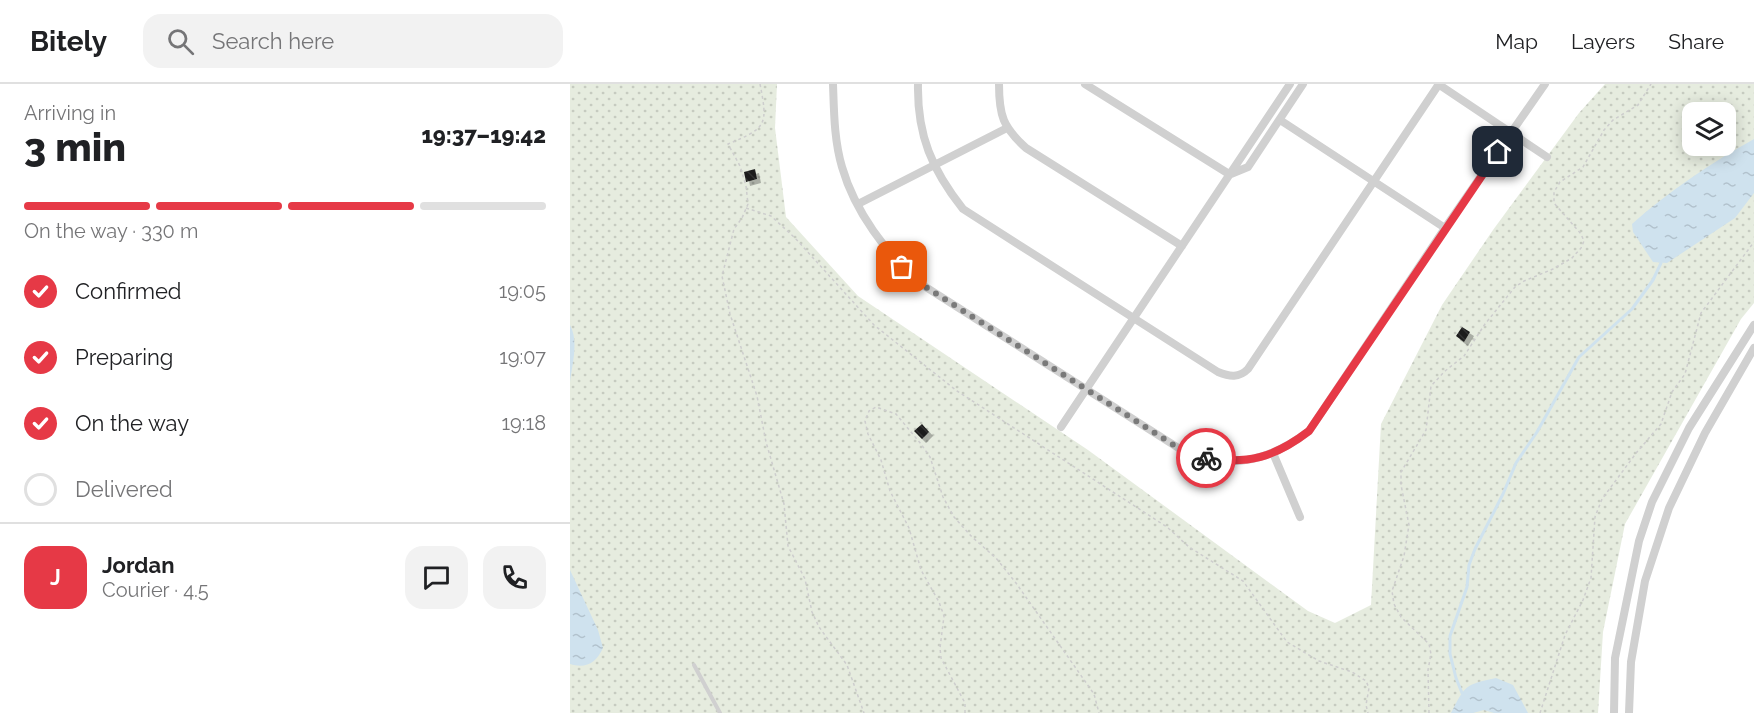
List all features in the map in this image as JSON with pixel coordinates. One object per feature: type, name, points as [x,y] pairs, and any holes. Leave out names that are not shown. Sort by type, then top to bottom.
[{"type":"street","points":[[833,84],[836,137],[841,165],[851,192],[882,244],[902,267],[921,284],[1180,449],[1196,456],[1237,462],[1274,453],[1309,431],[1545,84]]},
{"type":"street","points":[[918,84],[920,124],[925,147],[949,191],[963,209],[1226,375],[1242,375],[1248,369],[1439,84],[1547,157]]},
{"type":"street","points":[[999,84],[1000,110],[1007,128],[1026,148],[1182,246]]},
{"type":"street","points":[[1085,84],[1229,174]]},
{"type":"street","points":[[1061,427],[1290,84]]},
{"type":"street","points":[[1229,174],[1248,167],[1303,84]]},
{"type":"street","points":[[1280,120],[1445,228]]},
{"type":"street","points":[[858,204],[1007,128]]},
{"type":"street","points":[[1614,713],[1615,658],[1634,560],[1652,502],[1689,428],[1754,325]]},
{"type":"street","points":[[1629,713],[1631,662],[1645,581],[1669,508],[1705,433],[1754,348]]},
{"type":"street","points":[[1274,453],[1300,517]]},
{"type":"lane","points":[[694,665],[720,713]]},
{"type":"path","points":[[760,84],[766,114],[758,130],[728,144],[740,166],[746,186],[747,208],[734,229],[722,276],[730,314],[757,396],[766,442],[784,504],[788,546],[805,579],[812,612],[819,627],[847,666],[864,713]]},
{"type":"path","points":[[1429,713],[1428,670],[1431,654],[1429,644],[1401,617],[1394,604],[1392,591],[1404,556],[1409,525],[1401,485],[1401,472],[1426,430],[1431,386],[1464,356],[1485,324],[1515,287],[1563,264],[1581,248],[1584,241],[1581,234],[1554,203],[1554,192],[1560,182],[1583,167],[1604,130],[1614,120],[1638,105],[1651,84]]},
{"type":"path","points":[[747,208],[771,216],[795,238],[874,326],[957,391],[1167,527],[1189,547],[1243,581],[1287,642],[1319,662],[1352,672],[1366,681],[1369,688],[1366,705],[1368,713]]},
{"type":"path","points":[[1540,713],[1565,635],[1583,600],[1591,578],[1594,517],[1602,500],[1661,424],[1672,392],[1684,374],[1701,313],[1754,242]]},
{"type":"path","points":[[965,713],[965,703],[941,658],[944,616],[942,609],[921,570],[909,528],[890,491],[881,460],[868,434],[865,421],[869,411],[876,407],[896,414],[921,444],[930,457],[943,497],[954,517],[996,558],[1016,583],[1094,694],[1099,713]]},
{"type":"shaded area","points":[[570,84],[777,84],[775,128],[786,217],[858,296],[1088,450],[1308,611],[1335,623],[1371,605],[1381,424],[1442,305],[1493,230],[1579,113],[1605,84],[1754,84],[1754,303],[1741,319],[1625,524],[1603,632],[1598,713],[570,713]]},
{"type":"water","points":[[1754,139],[1754,193],[1735,218],[1667,263],[1653,262],[1633,232],[1632,224],[1691,178],[1725,156],[1736,156],[1736,150]]},
{"type":"water","points":[[570,325],[573,331],[574,346],[570,382]]},
{"type":"water","points":[[570,570],[598,630],[603,648],[594,661],[581,666],[570,664]]},
{"type":"water","points":[[1496,678],[1513,685],[1528,713],[1494,713],[1484,710],[1473,713],[1451,713],[1468,687]]},
{"type":"building","points":[[755,169],[757,179],[746,182],[744,172]]},
{"type":"building","points":[[1462,327],[1470,332],[1464,342],[1456,336]]},
{"type":"building","points":[[922,424],[929,432],[922,439],[914,431]]},
{"type":"waterway","points":[[1462,693],[1450,654],[1450,636],[1467,587],[1469,565],[1475,549],[1516,463],[1537,432],[1579,357],[1632,309],[1653,280],[1661,263]]},
{"type":"way so far","points":[[902,267],[921,284],[1180,449],[1206,458]]},
{"type":"route","points":[[1206,458],[1237,462],[1267,455],[1281,450],[1309,431],[1498,152]]}]
